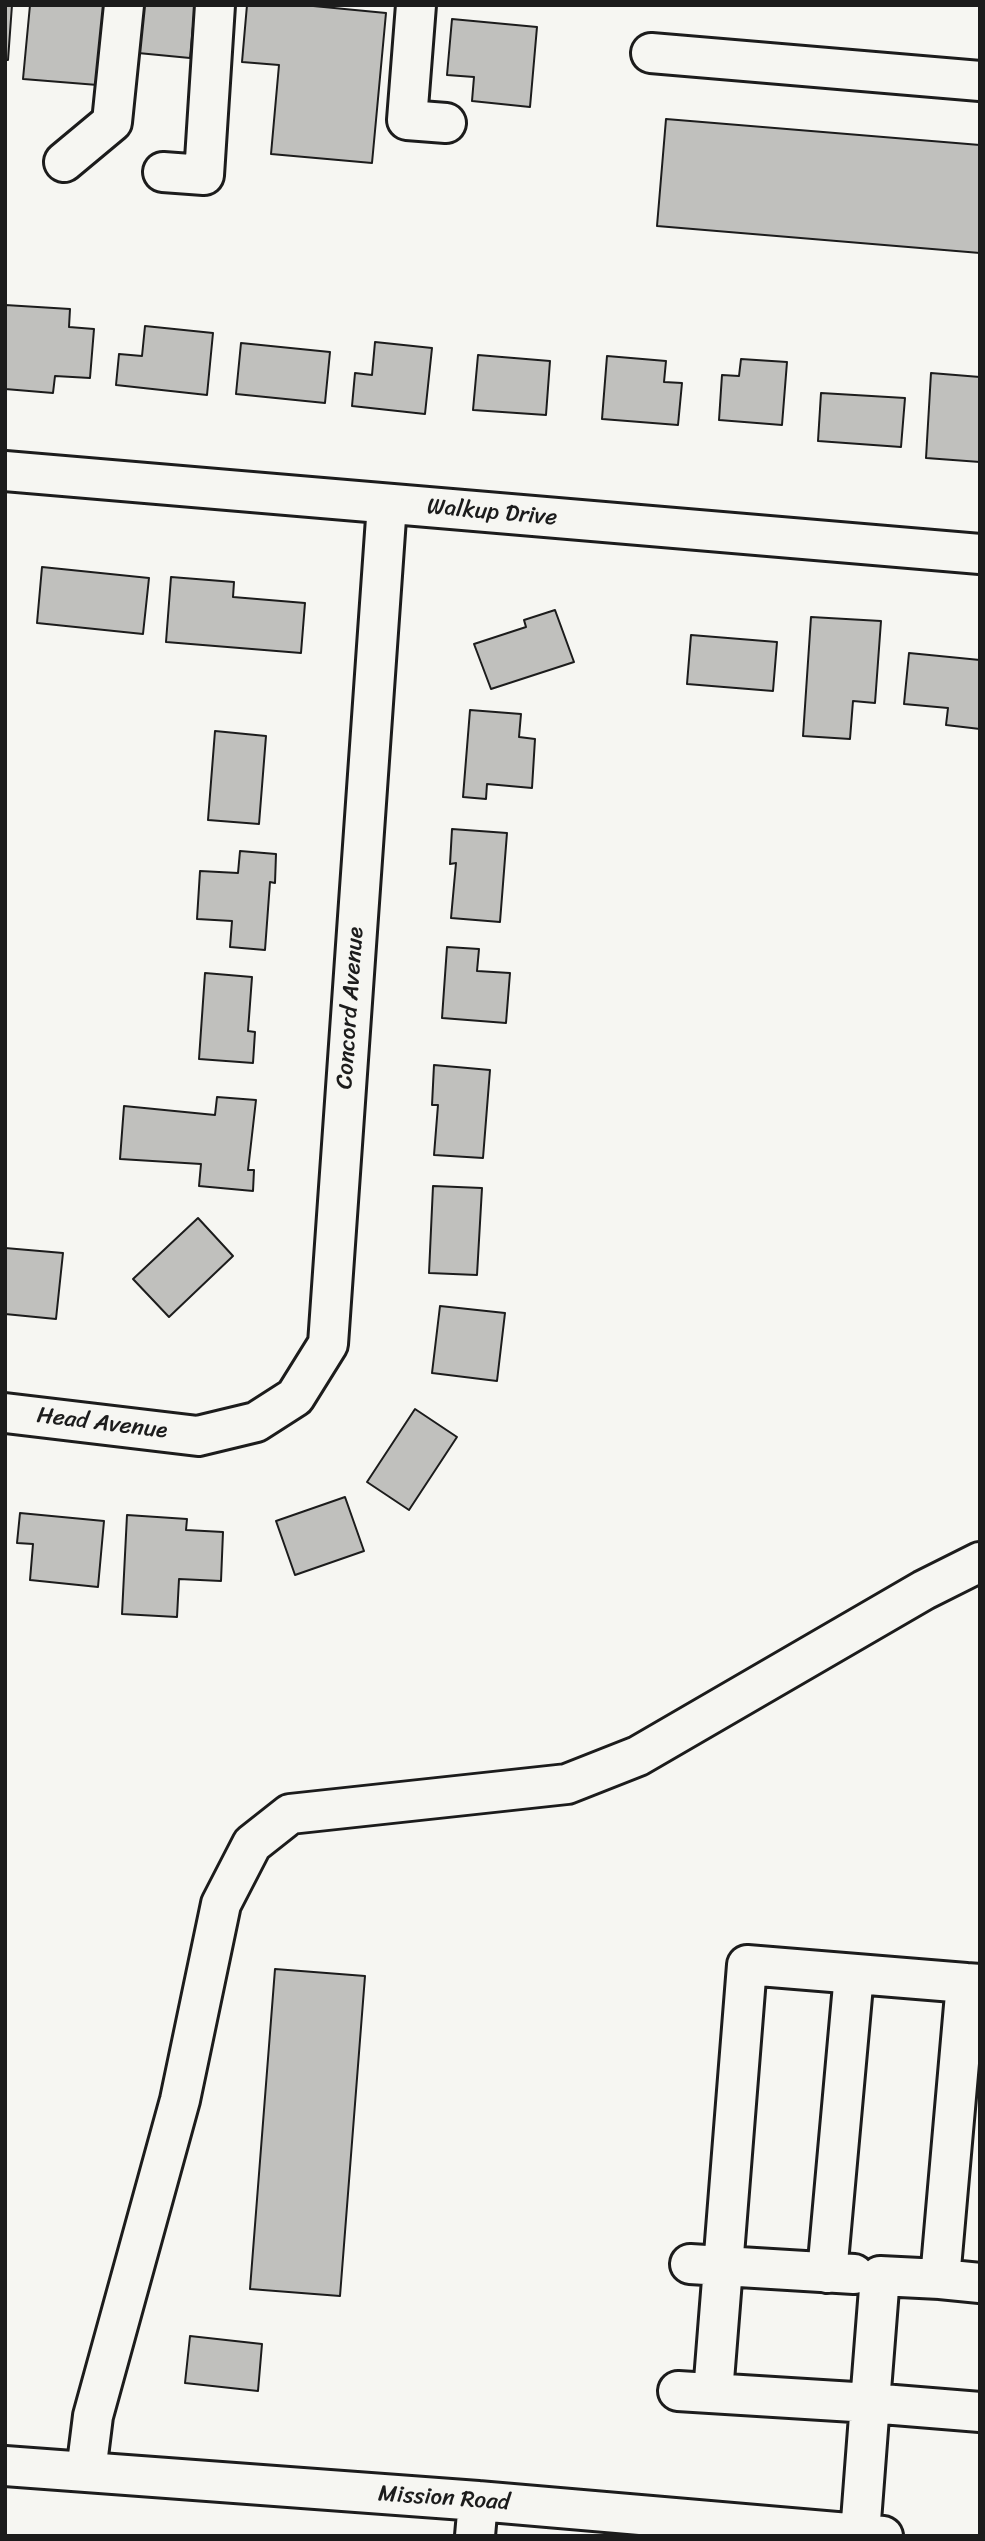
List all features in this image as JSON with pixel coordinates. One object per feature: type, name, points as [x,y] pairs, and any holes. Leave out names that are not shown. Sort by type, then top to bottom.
[{"type":"street","points":[[64,162],[112,122],[124,5]]},
{"type":"street","points":[[163,172],[204,175],[215,5]]},
{"type":"street","points":[[416,5],[407,120],[446,123]]},
{"type":"street","points":[[651,53],[980,80]]},
{"type":"street","name":"Walkup Drive","points":[[5,471],[980,554]]},
{"type":"street","name":"Concord Avenue","points":[[198,1436],[256,1422],[295,1397],[328,1344],[387,504]]},
{"type":"street","name":"Head Avenue","points":[[5,1413],[198,1436]]},
{"type":"street","points":[[86,2472],[93,2416],[180,2099],[220,1904],[252,1844],[290,1814],[567,1784],[638,1756],[924,1590],[980,1562]]},
{"type":"street","points":[[940,2279],[973,1983],[747,1965],[707,2265],[696,2392],[980,2412]]},
{"type":"street","points":[[828,2273],[854,1974]]},
{"type":"street","points":[[707,2265],[980,2283]]},
{"type":"street","points":[[871,2535],[870,2403],[880,2276]]},
{"type":"street","name":"Mission Road","points":[[5,2466],[86,2472],[477,2518],[871,2535]]},
{"type":"building","points":[[5,5],[12,5],[8,60],[5,60]]},
{"type":"building","points":[[30,5],[118,5],[110,86],[23,79]]},
{"type":"building","points":[[142,5],[195,5],[190,58],[138,53]]},
{"type":"building","points":[[247,5],[303,5],[386,13],[372,163],[271,154],[279,65],[242,62]]},
{"type":"building","points":[[452,19],[537,27],[530,107],[472,101],[474,77],[447,75]]},
{"type":"building","points":[[666,119],[980,145],[980,253],[657,226]]},
{"type":"building","points":[[5,305],[70,309],[69,327],[94,329],[90,378],[55,376],[53,393],[5,389]]},
{"type":"building","points":[[145,326],[213,333],[207,395],[116,385],[119,354],[142,356]]},
{"type":"building","points":[[375,342],[432,348],[425,414],[352,406],[355,373],[372,375]]},
{"type":"building","points":[[241,343],[330,352],[325,403],[236,394]]},
{"type":"building","points":[[478,355],[550,361],[546,415],[473,410]]},
{"type":"building","points":[[607,356],[666,361],[664,382],[682,383],[678,425],[602,419]]},
{"type":"building","points":[[741,359],[787,362],[782,425],[719,420],[722,375],[739,376]]},
{"type":"building","points":[[931,373],[980,377],[980,462],[926,458]]},
{"type":"building","points":[[821,393],[905,398],[901,447],[818,441]]},
{"type":"building","points":[[42,567],[149,578],[143,634],[37,623]]},
{"type":"building","points":[[171,577],[234,582],[233,597],[305,603],[301,653],[166,642]]},
{"type":"building","points":[[555,610],[574,662],[491,689],[474,644],[526,627],[524,620]]},
{"type":"building","points":[[811,617],[881,621],[875,703],[853,701],[850,739],[803,736]]},
{"type":"building","points":[[691,635],[777,642],[773,691],[687,684]]},
{"type":"building","points":[[909,653],[980,660],[980,729],[946,725],[948,708],[904,704]]},
{"type":"building","points":[[470,710],[521,714],[519,737],[535,739],[532,788],[487,784],[486,799],[463,797]]},
{"type":"building","points":[[215,731],[266,736],[259,824],[208,820]]},
{"type":"building","points":[[452,829],[507,833],[500,922],[451,918],[456,863],[450,864]]},
{"type":"building","points":[[240,851],[276,854],[275,883],[270,882],[265,950],[230,947],[232,921],[197,919],[200,871],[238,873]]},
{"type":"building","points":[[447,947],[479,949],[477,971],[510,973],[506,1023],[442,1018]]},
{"type":"building","points":[[205,973],[252,977],[248,1031],[255,1032],[253,1063],[199,1059]]},
{"type":"building","points":[[434,1065],[490,1070],[483,1158],[434,1155],[438,1105],[432,1105]]},
{"type":"building","points":[[217,1097],[256,1100],[248,1170],[254,1170],[253,1191],[199,1186],[201,1164],[120,1159],[124,1106],[215,1115]]},
{"type":"building","points":[[433,1186],[482,1188],[477,1275],[429,1273]]},
{"type":"building","points":[[198,1218],[233,1256],[169,1317],[133,1279]]},
{"type":"building","points":[[5,1248],[63,1253],[56,1319],[5,1314]]},
{"type":"building","points":[[440,1306],[505,1313],[497,1381],[432,1373]]},
{"type":"building","points":[[415,1409],[457,1437],[409,1510],[367,1482]]},
{"type":"building","points":[[345,1497],[364,1551],[295,1575],[276,1521]]},
{"type":"building","points":[[20,1513],[104,1521],[98,1587],[30,1580],[33,1544],[17,1543]]},
{"type":"building","points":[[127,1515],[187,1519],[186,1530],[223,1532],[221,1581],[179,1579],[177,1617],[122,1614]]},
{"type":"building","points":[[275,1969],[365,1976],[340,2296],[250,2289]]},
{"type":"building","points":[[190,2336],[262,2344],[258,2391],[185,2383]]}]
